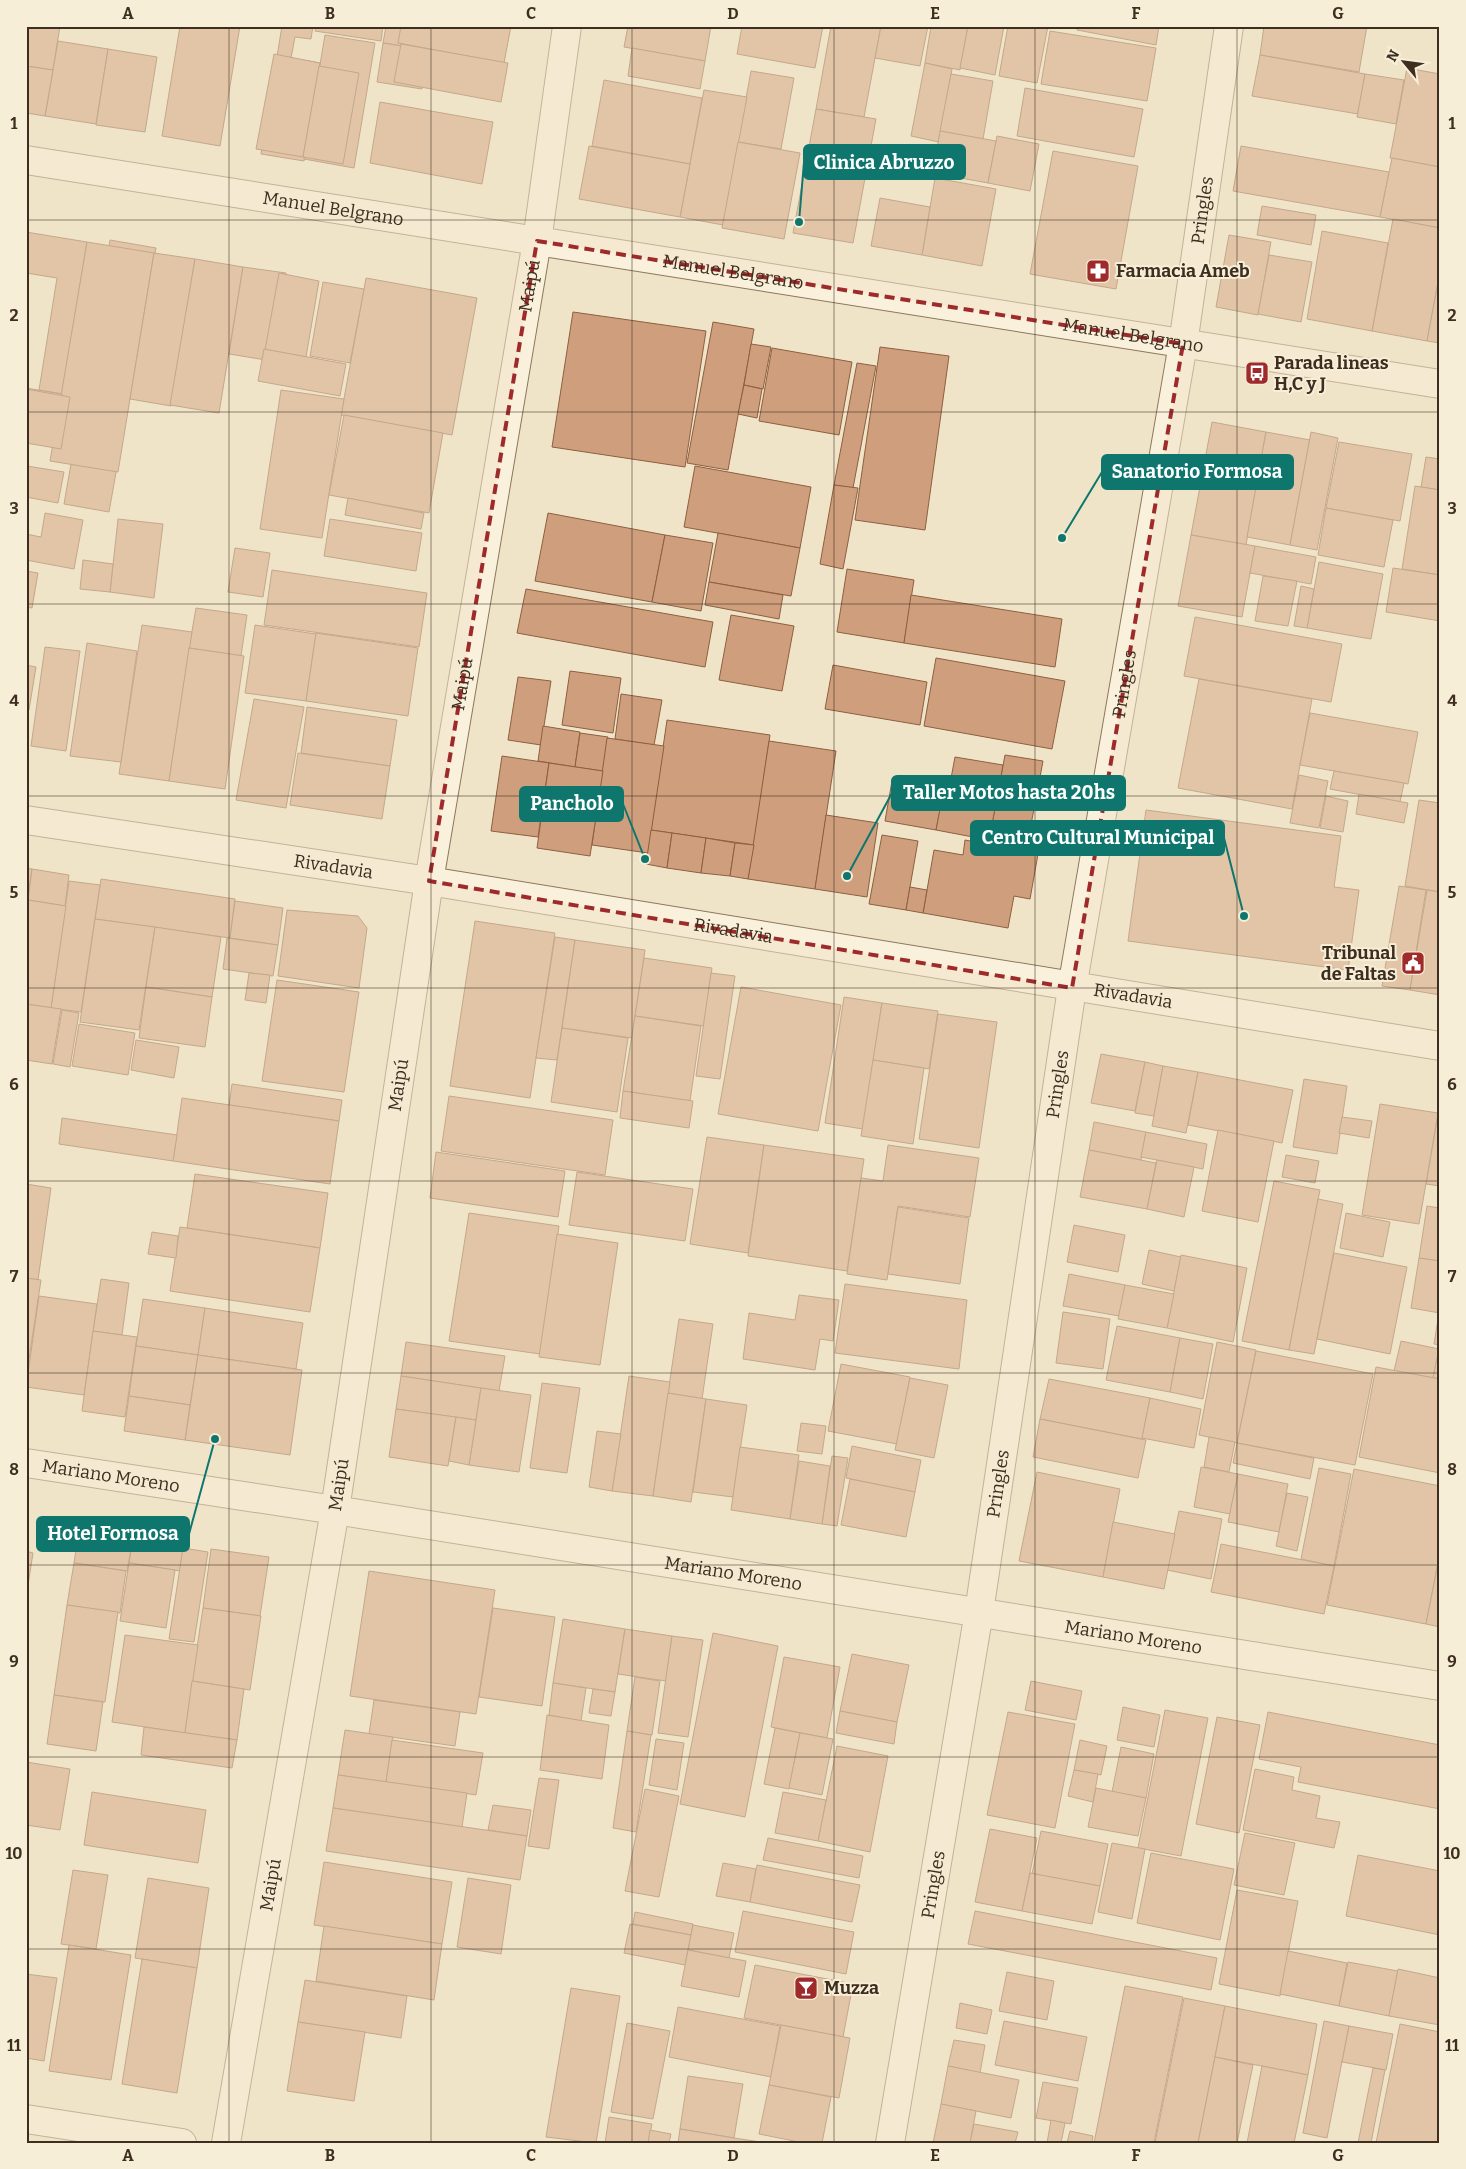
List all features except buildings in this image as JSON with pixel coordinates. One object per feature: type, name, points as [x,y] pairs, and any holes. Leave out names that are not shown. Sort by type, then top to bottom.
[{"type":"street","name":"Maipú","points":[[226,2143],[335,1510],[429,882],[536,241],[567,26]]},
{"type":"street","name":"Pringles","points":[[890,2143],[978,1612],[1072,988],[1183,344],[1230,26]]},
{"type":"street","name":"Manuel Belgrano","points":[[26,160],[1440,384]]},
{"type":"street","name":"Rivadavia","points":[[26,820],[429,882],[1072,988],[1440,1046]]},
{"type":"street","name":"Mariano Moreno","points":[[26,1463],[335,1510],[1440,1686]]},
{"type":"street","points":[[26,2119],[182,2143]]},
{"type":"highlighted area","points":[[537,241],[1183,344],[1072,988],[429,881]]},
{"type":"place","name":"Clinica Abruzzo","points":[[799,222]]},
{"type":"place","name":"Farmacia Ameb","points":[[1098,271]]},
{"type":"place","name":"Parada lineas H,C y J","points":[[1257,373]]},
{"type":"place","name":"Sanatorio Formosa","points":[[1062,538]]},
{"type":"place","name":"Pancholo","points":[[645,859]]},
{"type":"place","name":"Taller Motos hasta 20hs","points":[[847,876]]},
{"type":"place","name":"Centro Cultural Municipal","points":[[1244,916]]},
{"type":"place","name":"Tribunal de Faltas","points":[[1413,963]]},
{"type":"place","name":"Hotel Formosa","points":[[215,1439]]},
{"type":"place","name":"Muzza","points":[[806,1988]]}]
